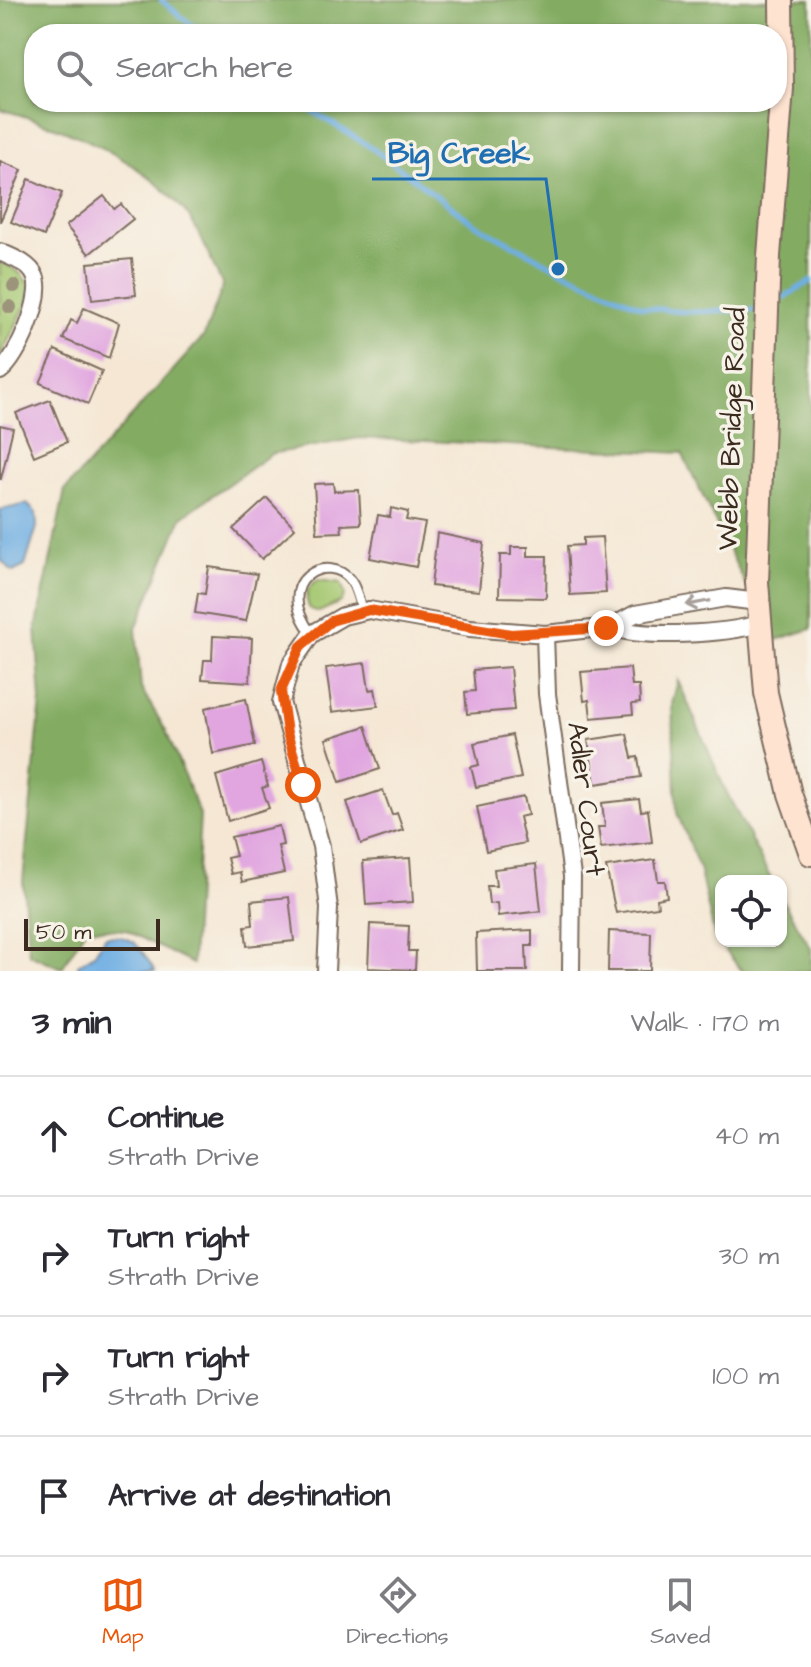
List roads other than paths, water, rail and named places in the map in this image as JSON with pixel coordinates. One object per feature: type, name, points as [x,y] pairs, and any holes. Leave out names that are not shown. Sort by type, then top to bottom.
[{"type":"street","name":"Webb Bridge Road","points":[[781,0],[781,24]]},
{"type":"street","name":"Webb Bridge Road","points":[[780,112],[762,410],[759,613],[766,693],[790,794],[811,854]]},
{"type":"street","points":[[0,252],[31,270],[39,293],[13,358],[0,371]]},
{"type":"street","points":[[326,971],[329,908],[321,846],[281,702],[291,664],[312,634],[343,616],[362,611],[389,612],[511,634],[611,627],[627,617],[726,598],[759,613],[736,631],[633,635],[611,627]]},
{"type":"street","name":"Adler Court","points":[[545,634],[547,694],[572,876],[571,971]]},
{"type":"lane","points":[[312,634],[300,616],[295,600],[299,586],[310,574],[328,569],[345,574],[352,581],[362,611]]},
{"type":"lane","points":[[655,610],[658,632]]},
{"type":"water","points":[[27,504],[36,513],[37,527],[25,566],[13,572],[0,559],[0,510]]},
{"type":"water","points":[[106,936],[131,940],[155,971],[78,971],[78,965],[95,953]]},
{"type":"waterway","points":[[161,0],[191,24]]},
{"type":"waterway","points":[[313,112],[369,146],[475,224],[558,269],[642,307],[684,312],[762,310]]},
{"type":"waterway","points":[[774,303],[811,281]]},
{"type":"place","name":"Big Creek","points":[[558,269]]}]
